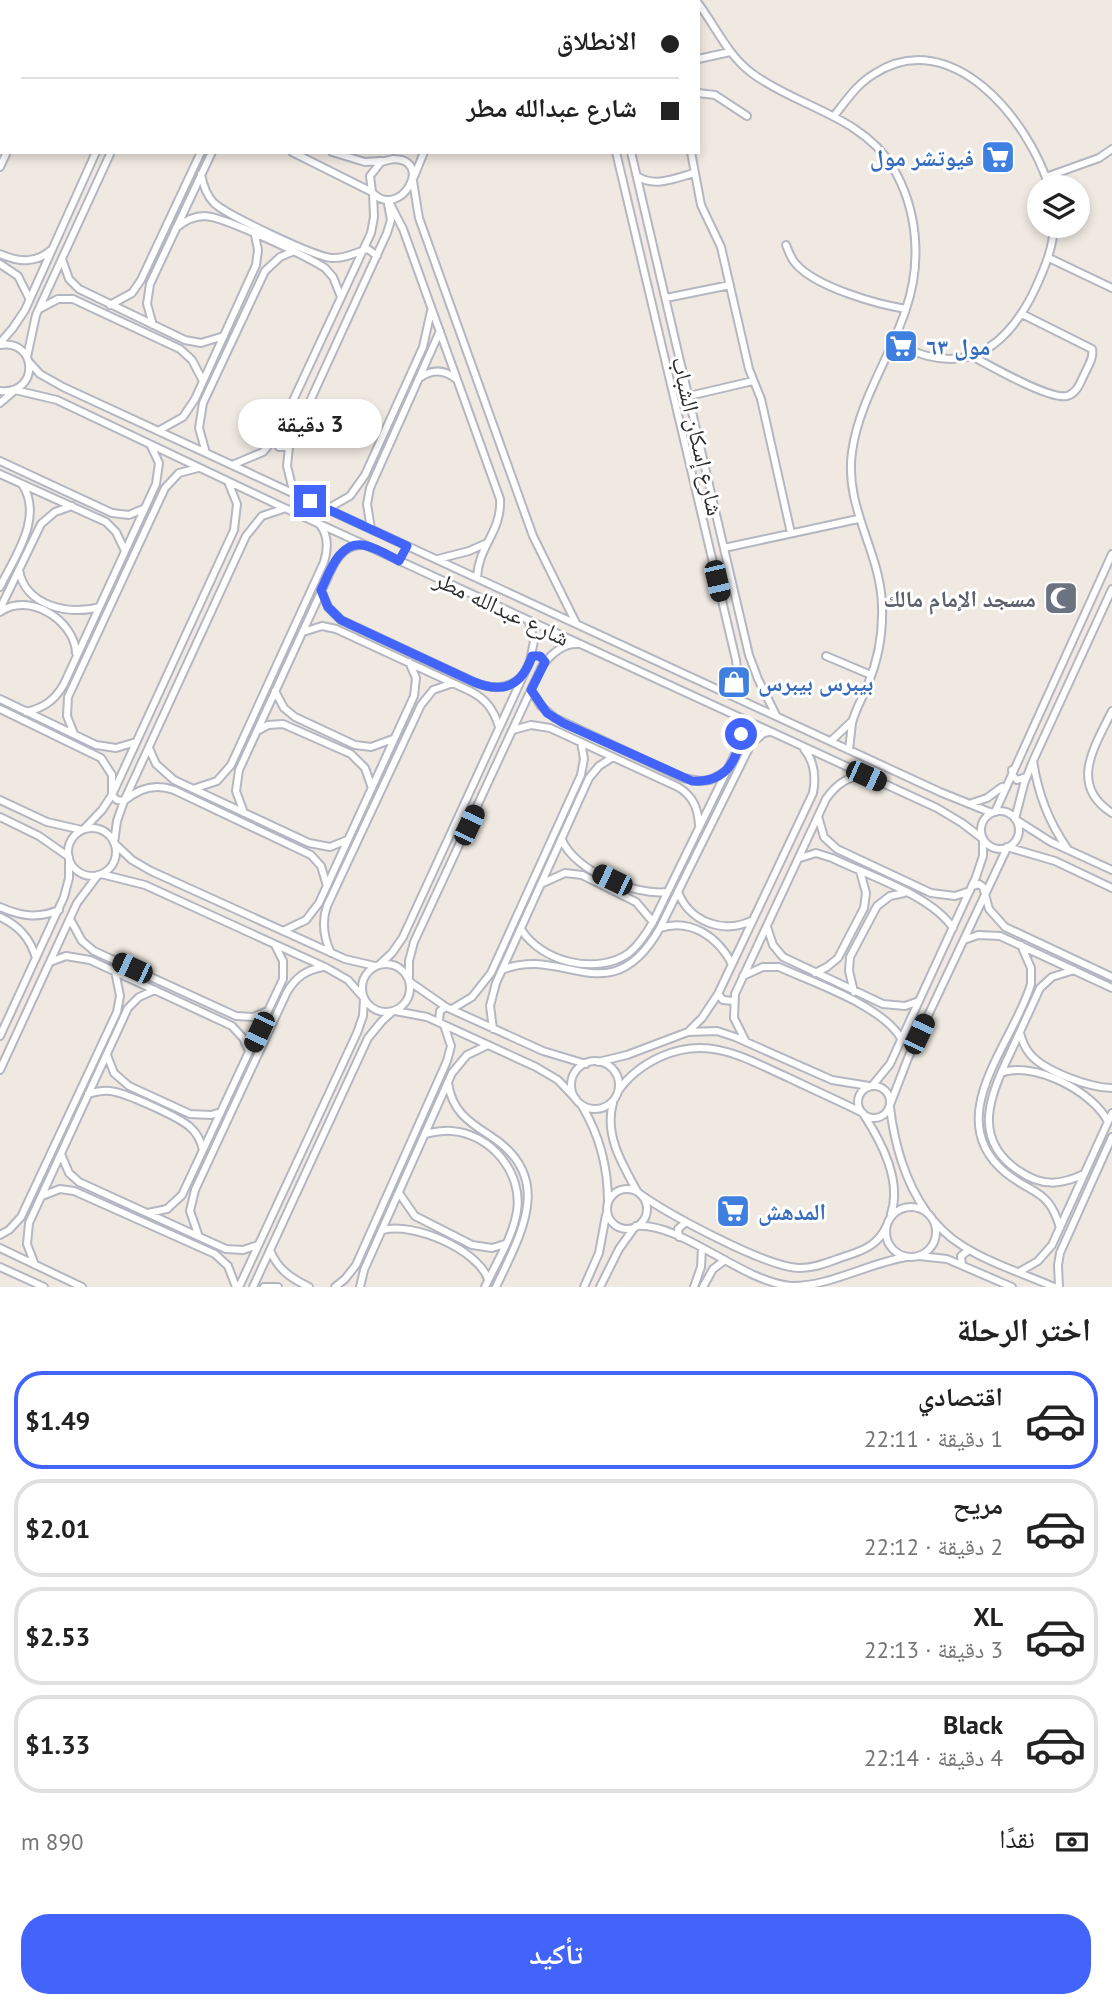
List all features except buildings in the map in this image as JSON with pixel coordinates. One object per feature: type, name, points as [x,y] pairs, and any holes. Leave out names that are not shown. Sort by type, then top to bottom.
[{"type":"street","points":[[700,7],[730,52],[761,80],[834,117],[859,132],[883,153],[900,178],[914,223],[912,284],[906,309],[866,401],[852,452],[852,491],[858,519],[875,564],[882,597],[880,643],[871,675],[852,721],[849,750]]},
{"type":"street","points":[[700,60],[730,52]]},
{"type":"street","points":[[834,117],[857,87],[874,73],[905,61],[937,62],[975,81],[1009,113],[1030,142],[1045,175]]},
{"type":"street","points":[[700,95],[715,95],[747,116]]},
{"type":"street","points":[[1052,175],[1099,158],[1112,149]]},
{"type":"street","points":[[0,344],[25,310],[95,154]]},
{"type":"street","points":[[0,403],[26,381],[38,312],[110,154]]},
{"type":"street","points":[[153,325],[147,304],[150,284],[201,174],[204,154]]},
{"type":"street","points":[[110,305],[132,293],[141,280],[204,154]]},
{"type":"street","points":[[296,154],[378,198],[387,200],[402,194],[413,180],[423,154]]},
{"type":"street","points":[[339,154],[365,162],[404,160],[411,168],[419,218],[518,497],[540,554],[576,624]]},
{"type":"street","points":[[0,1036],[64,897],[69,878],[72,839],[102,810],[112,795],[236,524],[238,514],[235,495],[232,486],[224,479],[231,465],[256,456],[274,440],[373,225],[370,176],[376,167],[399,154]]},
{"type":"street","name":"شارع إسكان الشباب","points":[[616,154],[738,673],[740,699]]},
{"type":"street","name":"شارع إسكان الشباب","points":[[632,154],[753,667],[777,716]]},
{"type":"street","points":[[691,154],[701,205],[719,239],[749,369],[761,399],[791,533]]},
{"type":"street","points":[[637,176],[642,180],[656,182],[694,173]]},
{"type":"street","points":[[201,174],[206,193],[224,210],[318,254],[341,258],[371,250],[377,256]]},
{"type":"street","points":[[294,494],[287,466],[289,447],[377,256],[391,220],[387,200]]},
{"type":"street","points":[[387,200],[400,221],[500,499],[499,522],[480,557],[477,578]]},
{"type":"street","points":[[220,219],[224,210]]},
{"type":"street","points":[[176,228],[198,216],[220,219],[314,262],[329,272],[341,297]]},
{"type":"street","points":[[158,431],[183,417],[195,399],[254,272],[258,250],[255,235]]},
{"type":"street","points":[[892,342],[920,354],[939,358],[970,355],[998,342],[1022,314],[1049,258],[1052,238]]},
{"type":"street","points":[[786,245],[797,265],[813,276],[855,296],[906,309]]},
{"type":"street","points":[[0,254],[16,260],[36,260],[52,249]]},
{"type":"street","points":[[206,453],[199,428],[202,403],[262,276],[274,261],[292,252]]},
{"type":"street","points":[[314,262],[318,254]]},
{"type":"street","points":[[1049,258],[1112,288]]},
{"type":"street","points":[[62,259],[69,279],[84,293],[185,340],[201,344],[224,336]]},
{"type":"street","points":[[11,270],[16,265],[16,260]]},
{"type":"street","points":[[0,264],[11,270],[23,283],[29,300]]},
{"type":"street","points":[[254,272],[262,276]]},
{"type":"street","points":[[141,280],[145,286],[150,284]]},
{"type":"street","points":[[666,298],[730,285]]},
{"type":"street","points":[[80,302],[78,296],[84,293]]},
{"type":"street","points":[[25,310],[28,317],[58,299],[80,302],[180,349],[192,360],[203,381]]},
{"type":"street","points":[[327,509],[350,496],[361,483],[419,357],[432,309]]},
{"type":"street","points":[[970,355],[1039,389],[1059,396],[1072,394],[1079,387],[1090,363],[1092,349],[1022,314]]},
{"type":"street","points":[[372,529],[367,504],[370,488],[440,331]]},
{"type":"street","points":[[659,337],[674,334]]},
{"type":"street","points":[[180,349],[186,346],[185,340]]},
{"type":"street","name":"شارع عبدالله مطر","points":[[0,344],[18,347],[46,379],[943,793],[993,812]]},
{"type":"street","points":[[419,357],[427,361]]},
{"type":"street","points":[[420,377],[427,373],[444,372],[458,381]]},
{"type":"street","points":[[689,396],[754,381]]},
{"type":"street","points":[[57,400],[55,394],[63,387]]},
{"type":"street","name":"شارع عبدالله مطر","points":[[0,391],[15,390],[57,400],[319,524],[937,808],[983,840]]},
{"type":"street","points":[[195,399],[197,404],[202,403]]},
{"type":"street","points":[[274,440],[279,447],[289,447]]},
{"type":"street","points":[[26,712],[45,706],[59,692],[77,656],[156,484],[159,463],[155,449],[150,445]]},
{"type":"street","points":[[125,552],[116,532],[100,518],[1,474],[3,463],[103,510],[120,515],[145,508]]},
{"type":"street","points":[[74,734],[67,716],[68,697],[165,488],[179,473],[192,468],[201,469]]},
{"type":"street","points":[[0,587],[28,527],[32,509],[21,483]]},
{"type":"street","points":[[361,483],[363,488],[370,488]]},
{"type":"street","points":[[156,484],[165,488]]},
{"type":"street","points":[[0,611],[36,531],[55,512],[72,506]]},
{"type":"street","points":[[0,1069],[77,903],[100,874],[114,862],[117,821],[124,801],[250,529],[270,512],[287,509]]},
{"type":"street","points":[[100,518],[103,510]]},
{"type":"street","points":[[724,548],[858,519]]},
{"type":"street","points":[[236,524],[244,524],[250,529]]},
{"type":"street","points":[[193,789],[217,781],[228,771],[327,554],[327,537],[319,524]]},
{"type":"street","points":[[28,527],[36,531]]},
{"type":"street","points":[[437,559],[469,551],[488,542]]},
{"type":"street","points":[[244,813],[237,798],[237,776],[301,633],[337,558],[350,548],[366,545]]},
{"type":"street","points":[[399,561],[407,546]]},
{"type":"street","points":[[607,1206],[611,1222],[616,1226],[655,1227],[760,1277],[789,1286],[818,1285],[861,1260],[874,1245],[890,1218],[895,1190],[888,1165],[859,1105],[859,1096],[885,1072],[896,1053],[971,889],[983,856],[982,822],[993,812],[1112,554]]},
{"type":"street","points":[[324,562],[332,566]]},
{"type":"street","points":[[19,568],[24,584],[35,596],[64,610],[81,612],[99,607]]},
{"type":"street","points":[[600,1287],[624,1241],[645,1217],[646,1211],[646,1205],[616,1148],[610,1127],[613,1101],[634,1072],[657,1058],[680,1049],[705,1047],[730,1052],[864,1114],[879,1117],[890,1106],[908,1058],[985,893],[1007,847],[1014,842],[1018,834],[1015,820],[1026,777],[1111,591],[1097,586]]},
{"type":"street","points":[[321,590],[328,607],[341,620],[483,686],[508,686],[523,677]]},
{"type":"street","points":[[30,606],[30,601],[35,596]]},
{"type":"street","points":[[723,608],[738,605]]},
{"type":"street","points":[[0,611],[13,606],[30,606],[60,620],[73,635],[77,656]]},
{"type":"street","points":[[60,620],[64,610]]},
{"type":"street","points":[[336,629],[336,624],[341,620]]},
{"type":"street","points":[[238,1287],[357,1033],[363,1016],[362,983],[369,971],[392,953],[402,937],[523,677],[532,656],[533,633],[528,620]]},
{"type":"street","points":[[301,633],[322,626],[336,629],[409,662],[478,695],[492,709],[499,727]]},
{"type":"street","points":[[253,1287],[369,1038],[382,1021],[408,999],[409,961],[414,942],[545,662],[565,646],[580,644]]},
{"type":"street","points":[[179,650],[191,656]]},
{"type":"street","points":[[532,656],[540,656],[545,662]]},
{"type":"street","points":[[826,656],[871,675]]},
{"type":"street","points":[[283,931],[306,920],[317,907],[327,886],[414,696],[416,678],[409,662]]},
{"type":"street","points":[[691,695],[699,680]]},
{"type":"street","points":[[199,1237],[191,1216],[191,1199],[287,992],[298,977],[314,968],[333,965],[333,954],[324,932],[326,911],[423,700],[433,690],[453,683]]},
{"type":"street","points":[[268,684],[276,689],[280,703],[295,717],[355,746],[380,745],[395,738]]},
{"type":"street","points":[[478,695],[483,692],[483,686]]},
{"type":"street","points":[[531,690],[547,713],[563,723],[674,775],[701,782],[727,771]]},
{"type":"street","points":[[59,692],[62,697],[68,697]]},
{"type":"street","points":[[414,696],[423,700]]},
{"type":"street","points":[[0,699],[96,745],[116,748],[136,742]]},
{"type":"street","points":[[9,704],[3,710],[93,753],[108,766],[114,785],[112,795]]},
{"type":"street","points":[[1112,711],[1092,754],[1087,773],[1091,792],[1103,807],[1112,813]]},
{"type":"street","points":[[521,929],[537,948],[571,961],[602,964],[621,957],[638,945],[653,922],[738,748],[741,727],[737,716]]},
{"type":"street","points":[[291,726],[290,720],[295,717]]},
{"type":"street","points":[[831,741],[852,721]]},
{"type":"street","points":[[256,732],[276,723],[291,726],[351,754],[365,768],[372,788]]},
{"type":"street","points":[[560,731],[563,723]]},
{"type":"street","points":[[513,730],[541,726],[560,731],[669,783],[691,797],[698,812],[699,828]]},
{"type":"street","points":[[502,970],[529,962],[581,973],[604,973],[626,965],[645,950],[660,928],[747,752],[757,738],[770,732]]},
{"type":"street","points":[[335,1287],[356,1265],[447,1061],[451,1046],[440,1011],[472,997],[487,979],[581,775],[584,759],[581,742]]},
{"type":"street","points":[[93,753],[96,745]]},
{"type":"street","points":[[351,754],[355,746]]},
{"type":"street","points":[[688,1032],[702,1018],[718,994],[813,793],[813,763],[803,747]]},
{"type":"street","points":[[149,748],[156,764],[174,780],[316,846],[337,846],[349,839]]},
{"type":"street","points":[[738,748],[747,752]]},
{"type":"street","points":[[493,1028],[490,1006],[496,983],[589,778],[599,766],[613,757]]},
{"type":"street","points":[[1033,761],[1042,801],[1064,848]]},
{"type":"street","points":[[1013,770],[1013,776],[1017,780],[1026,777]]},
{"type":"street","points":[[228,771],[232,777],[237,776]]},
{"type":"street","points":[[581,775],[585,774],[589,778]]},
{"type":"street","points":[[669,783],[674,779],[674,775]]},
{"type":"street","points":[[746,1042],[734,1018],[733,1000],[743,976],[827,799],[839,784],[848,779],[866,776]]},
{"type":"street","points":[[169,788],[169,783],[174,780]]},
{"type":"street","points":[[972,803],[987,798],[1006,784]]},
{"type":"street","points":[[112,795],[117,800],[124,801],[146,788],[169,788],[311,855],[321,866],[327,886]]},
{"type":"street","points":[[813,793],[822,794],[827,799]]},
{"type":"street","points":[[937,808],[943,802],[943,793]]},
{"type":"street","points":[[0,800],[38,818],[83,830],[102,830],[132,860],[151,871],[333,954],[377,966],[397,966],[409,981],[449,1008],[543,1051],[586,1064],[651,1046],[688,1032],[717,1031],[825,1077],[886,1091],[902,1160],[916,1196],[927,1213]]},
{"type":"street","points":[[366,802],[374,805]]},
{"type":"street","points":[[993,812],[1006,812],[1064,848],[1112,870]]},
{"type":"street","points":[[818,816],[824,837],[833,847],[931,893],[955,896],[981,885],[989,909],[1005,927],[1109,976],[1103,984]]},
{"type":"street","points":[[0,817],[31,831],[69,858],[81,873],[100,874],[145,885],[325,967],[348,980],[368,1005],[380,1012],[416,1014],[442,1024],[536,1067],[558,1080],[578,1102],[594,1109],[613,1101]]},
{"type":"street","points":[[31,831],[38,827],[38,818]]},
{"type":"street","points":[[457,820],[469,825]]},
{"type":"street","points":[[562,839],[573,858],[586,867],[632,889],[649,894],[667,892]]},
{"type":"street","points":[[983,840],[994,848],[1007,847],[1055,862],[1112,888]]},
{"type":"street","points":[[311,855],[316,846]]},
{"type":"street","points":[[828,857],[828,850],[833,847]]},
{"type":"street","points":[[1055,862],[1054,854],[1064,848]]},
{"type":"street","points":[[798,859],[809,854],[828,857],[860,871],[927,902],[944,916],[953,928]]},
{"type":"street","points":[[582,875],[586,867]]},
{"type":"street","points":[[145,885],[146,877],[151,871]]},
{"type":"street","points":[[815,972],[827,967],[842,952],[864,908],[866,893],[860,871]]},
{"type":"street","points":[[677,873],[686,877]]},
{"type":"street","points":[[542,884],[556,875],[582,875],[628,898],[642,908],[653,922]]},
{"type":"street","points":[[628,898],[632,895],[632,889]]},
{"type":"street","points":[[768,889],[781,895]]},
{"type":"street","points":[[678,892],[688,909],[707,922],[734,927],[751,921]]},
{"type":"street","points":[[855,992],[849,971],[850,957],[873,912],[890,896],[906,892]]},
{"type":"street","points":[[927,902],[931,893]]},
{"type":"street","points":[[64,897],[72,898],[77,903]]},
{"type":"street","points":[[0,907],[32,916],[59,910]]},
{"type":"street","points":[[317,907],[320,911],[326,911]]},
{"type":"street","points":[[864,908],[873,912]]},
{"type":"street","points":[[10,922],[15,917],[14,913]]},
{"type":"street","points":[[0,917],[10,922],[30,941],[36,958]]},
{"type":"street","points":[[70,919],[77,934],[88,946],[218,1009],[245,1017],[268,1011]]},
{"type":"street","points":[[702,931],[707,922]]},
{"type":"street","points":[[660,928],[676,925],[702,931],[720,945],[732,964]]},
{"type":"street","points":[[767,926],[773,945],[783,957],[883,1004],[905,1006],[919,1001]]},
{"type":"street","points":[[1000,936],[1005,927]]},
{"type":"street","points":[[964,940],[978,935],[1000,936],[1112,988]]},
{"type":"street","points":[[402,937],[406,942],[414,942]]},
{"type":"street","points":[[148,1213],[172,1206],[183,1195],[279,988],[284,970],[283,961],[275,945]]},
{"type":"street","points":[[638,945],[645,950]]},
{"type":"street","points":[[1021,945],[1031,968],[1029,992],[983,1089],[979,1111],[981,1132],[996,1163],[1012,1178],[1032,1188],[1048,1201],[1058,1232],[1066,1240]]},
{"type":"street","points":[[842,952],[845,957],[850,957]]},
{"type":"street","points":[[548,965],[551,955]]},
{"type":"street","points":[[50,962],[74,956],[107,967],[238,1031],[249,1052]]},
{"type":"street","points":[[779,967],[778,962],[783,957]]},
{"type":"street","points":[[107,967],[106,962],[110,958]]},
{"type":"street","points":[[743,976],[763,967],[779,967],[878,1014],[889,1022],[902,1040]]},
{"type":"street","points":[[1074,970],[1052,977],[1037,995],[990,1101],[990,1130],[998,1149],[1010,1164],[1037,1180],[1060,1184],[1084,1174]]},
{"type":"street","points":[[0,1235],[16,1225],[25,1210],[117,1012],[120,996],[115,971]]},
{"type":"street","points":[[487,979],[496,983]]},
{"type":"street","points":[[279,988],[287,992]]},
{"type":"street","points":[[36,1265],[27,1244],[26,1234],[33,1214],[125,1015],[133,1002],[155,990]]},
{"type":"street","points":[[1029,992],[1037,995]]},
{"type":"street","points":[[718,994],[723,1000],[733,1000]]},
{"type":"street","points":[[878,1014],[883,1009],[883,1004]]},
{"type":"street","points":[[215,1018],[218,1009]]},
{"type":"street","points":[[117,1012],[122,1011],[125,1015]]},
{"type":"street","points":[[357,1033],[365,1034],[369,1038]]},
{"type":"street","points":[[1020,1033],[1030,1054],[1045,1065],[1085,1084],[1112,1088]]},
{"type":"street","points":[[360,1287],[365,1270],[456,1066],[473,1050],[488,1045]]},
{"type":"street","points":[[651,1046],[657,1058]]},
{"type":"street","points":[[536,1067],[542,1060],[543,1051]]},
{"type":"street","points":[[896,1053],[900,1057],[908,1058]]},
{"type":"street","points":[[107,1054],[114,1073],[129,1086],[181,1110],[201,1116],[221,1112]]},
{"type":"street","points":[[769,1069],[775,1056]]},
{"type":"street","points":[[447,1061],[456,1066]]},
{"type":"street","points":[[598,1062],[606,1064],[617,1075],[619,1090]]},
{"type":"street","points":[[584,1287],[602,1243],[607,1206],[607,1177],[603,1153],[593,1127],[572,1091],[574,1075],[586,1064]]},
{"type":"street","points":[[1042,1074],[1041,1069],[1045,1065]]},
{"type":"street","points":[[1001,1073],[1023,1068],[1042,1074],[1081,1092],[1095,1102],[1108,1122]]},
{"type":"street","points":[[818,1092],[824,1086],[825,1077]]},
{"type":"street","points":[[448,1082],[456,1109],[510,1152],[526,1184],[528,1197],[525,1222],[495,1287]]},
{"type":"street","points":[[1081,1092],[1085,1084]]},
{"type":"street","points":[[125,1095],[129,1086]]},
{"type":"street","points":[[88,1094],[103,1091],[125,1095],[177,1118],[197,1134],[203,1150]]},
{"type":"street","points":[[177,1118],[181,1110]]},
{"type":"street","points":[[1019,1272],[1038,1261],[1058,1232],[1112,1113]]},
{"type":"street","points":[[464,1133],[469,1122]]},
{"type":"street","points":[[981,1132],[990,1130]]},
{"type":"street","points":[[425,1134],[444,1131],[464,1133],[480,1140],[496,1152],[510,1170],[515,1182],[518,1208],[515,1220],[487,1284]]},
{"type":"street","points":[[890,1218],[904,1208],[920,1208],[949,1237],[969,1250],[1057,1287],[1058,1265],[1066,1240],[1112,1137]]},
{"type":"street","points":[[603,1153],[616,1148]]},
{"type":"street","points":[[61,1154],[69,1173],[79,1182],[219,1246],[234,1250],[258,1245]]},
{"type":"street","points":[[298,1159],[310,1164]]},
{"type":"street","points":[[888,1165],[896,1165],[902,1160]]},
{"type":"street","points":[[397,1172],[407,1176]]},
{"type":"street","points":[[1032,1188],[1037,1185],[1037,1180]]},
{"type":"street","points":[[74,1191],[74,1186],[79,1182]]},
{"type":"street","points":[[41,1197],[60,1189],[74,1191],[215,1254],[228,1266],[238,1287]]},
{"type":"street","points":[[607,1206],[620,1191],[632,1190],[685,1222],[765,1259],[792,1268],[861,1260],[939,1258],[1012,1287]]},
{"type":"street","points":[[399,1193],[408,1209],[423,1221],[472,1245],[492,1248],[505,1244]]},
{"type":"street","points":[[183,1195],[191,1199]]},
{"type":"street","points":[[25,1210],[28,1214],[33,1214]]},
{"type":"street","points":[[914,1257],[929,1250],[933,1243],[936,1227],[933,1219]]},
{"type":"street","points":[[419,1231],[423,1221]]},
{"type":"street","points":[[679,1237],[678,1229],[685,1222]]},
{"type":"street","points":[[887,1225],[888,1241],[898,1254],[906,1257]]},
{"type":"street","points":[[383,1230],[405,1227],[419,1231],[467,1254],[482,1268],[487,1284]]},
{"type":"street","points":[[467,1254],[472,1250],[472,1245]]},
{"type":"street","points":[[215,1254],[219,1246]]},
{"type":"street","points":[[0,1248],[82,1287]]},
{"type":"street","points":[[694,1287],[701,1267],[702,1248]]},
{"type":"street","points":[[270,1250],[290,1281],[309,1287]]},
{"type":"street","points":[[962,1265],[961,1256],[969,1250]]},
{"type":"street","points":[[703,1287],[711,1272],[725,1260]]},
{"type":"street","points":[[356,1265],[359,1270],[365,1270]]},
{"type":"street","points":[[594,1265],[602,1265],[607,1270]]},
{"type":"street","points":[[0,1267],[44,1287]]},
{"type":"street","points":[[760,1277],[766,1287]]},
{"type":"street","points":[[264,1287],[278,1287]]},
{"type":"place","name":"فيوتشر مول","points":[[998,157]]},
{"type":"place","name":"مول ٦٣","points":[[901,346]]},
{"type":"place","name":"مسجد الإمام مالك","points":[[1061,598]]},
{"type":"place","name":"بيبرس بيبرس","points":[[734,682]]},
{"type":"place","name":"المدهش","points":[[733,1211]]},
{"type":"route","points":[[310,501],[407,546],[399,561],[366,545],[350,548],[337,558],[321,590],[328,607],[341,620],[491,688],[500,688],[516,682],[523,677],[532,656],[540,656],[545,662],[531,690],[547,713],[563,723],[692,781],[710,780],[727,771],[738,748],[741,734]]}]
